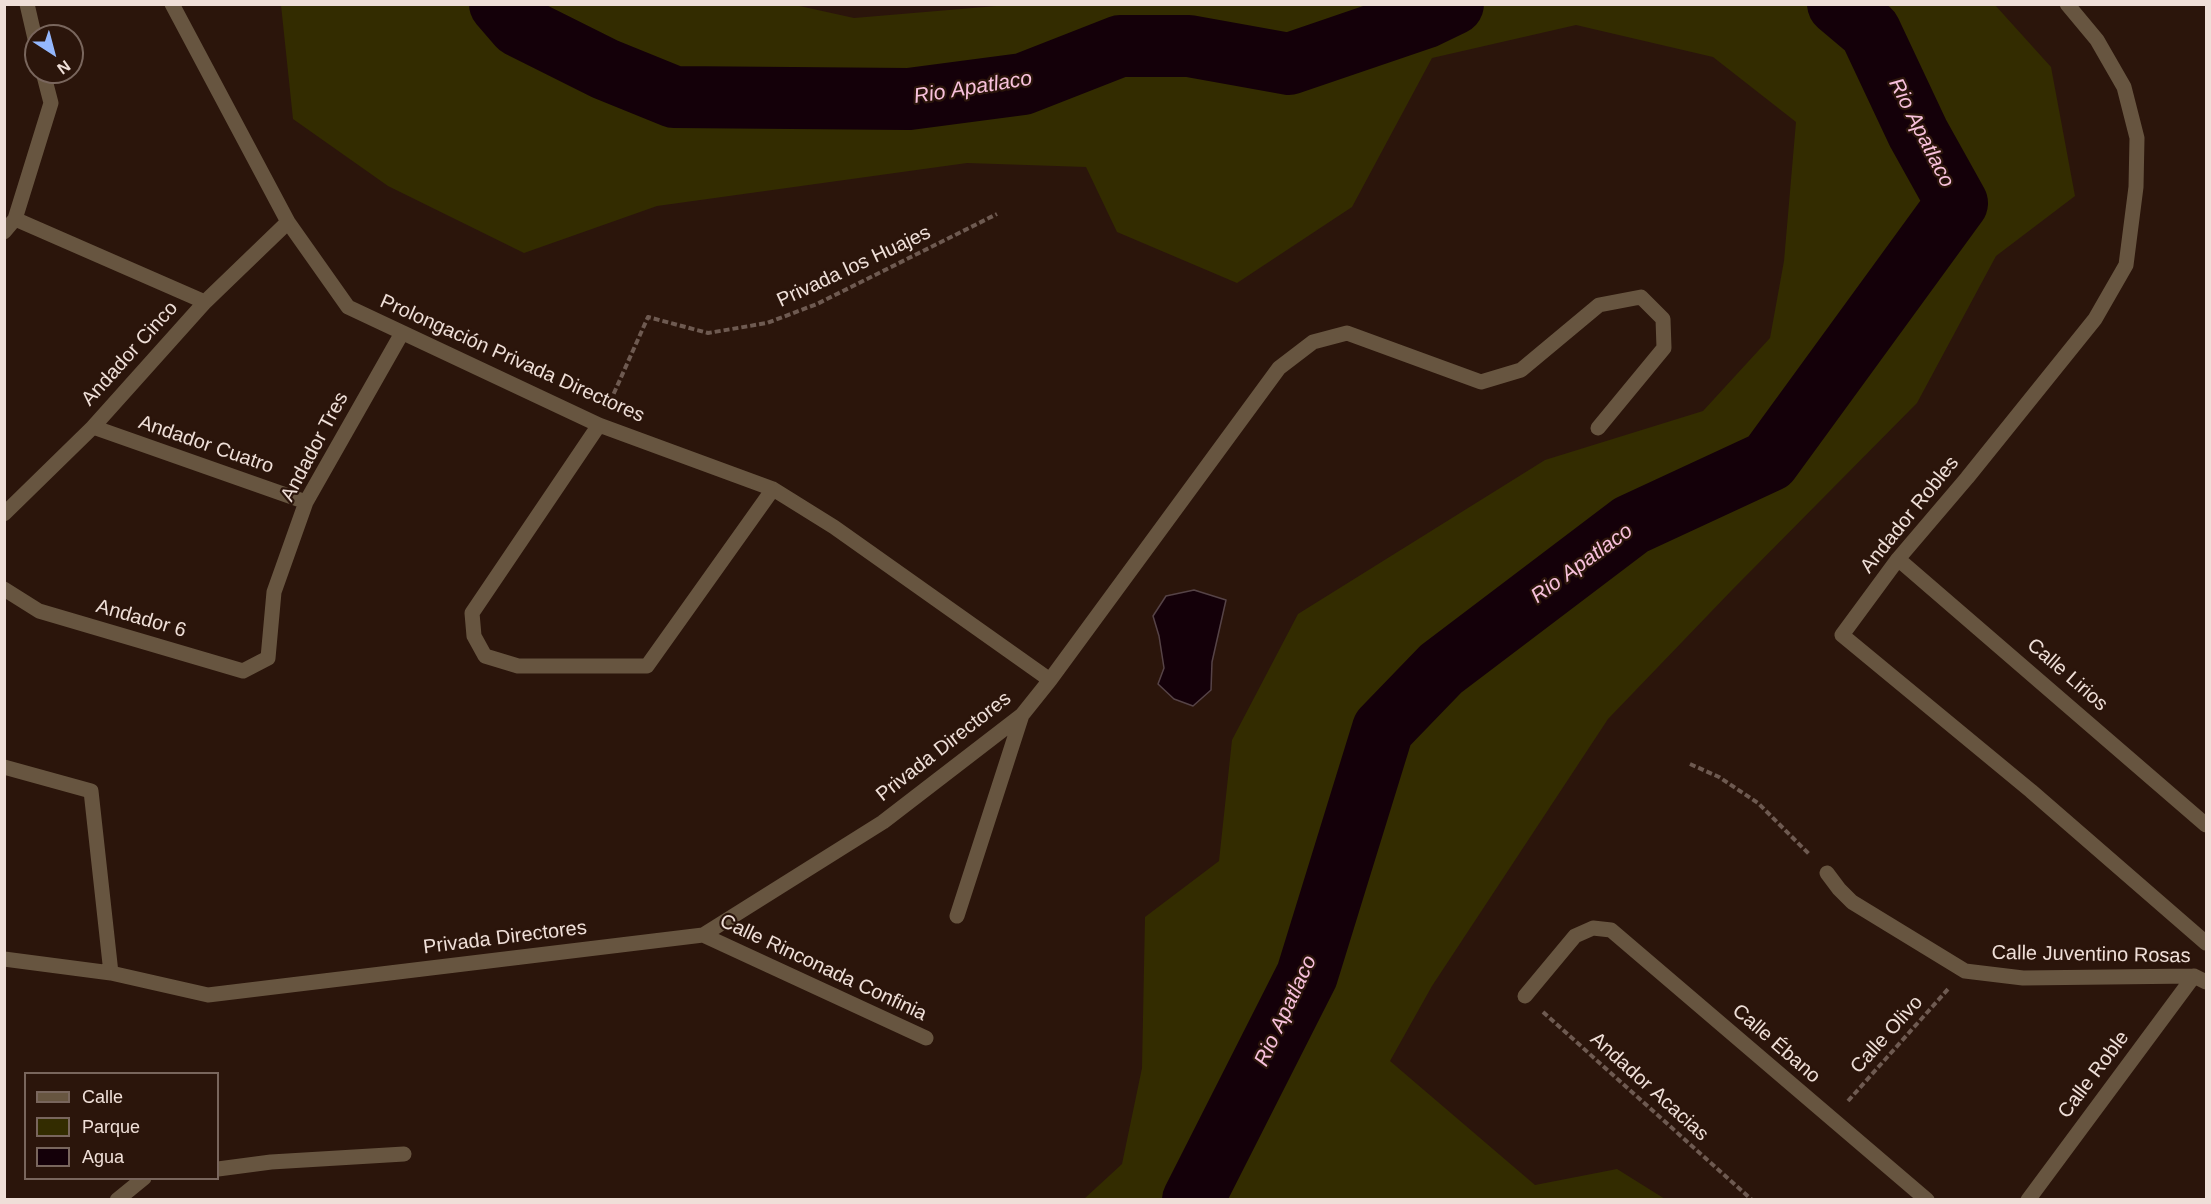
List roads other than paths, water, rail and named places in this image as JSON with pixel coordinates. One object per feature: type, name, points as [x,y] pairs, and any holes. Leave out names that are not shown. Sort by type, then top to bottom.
[{"type":"street","points":[[27,4],[32,24]]},
{"type":"street","name":"Prolongación Privada Directores","points":[[172,4],[288,222],[348,307],[599,425],[773,489],[834,527],[1050,680]]},
{"type":"street","name":"Andador Robles","points":[[2067,4],[2097,40],[2124,87],[2137,138],[2136,187],[2126,265],[2095,319],[1898,559],[1842,634],[2031,791],[2206,943]]},
{"type":"street","points":[[4,232],[15,219],[51,103],[46,84]]},
{"type":"street","points":[[15,219],[205,302]]},
{"type":"street","name":"Andador Cinco","points":[[4,514],[93,427],[205,302],[288,222]]},
{"type":"street","name":"Privada Directores","points":[[4,959],[111,973],[208,995],[703,935],[883,822],[1022,715],[1279,368],[1313,342],[1347,333],[1481,382],[1521,370],[1599,305],[1641,297],[1663,318],[1664,348],[1598,429]]},
{"type":"street","name":"Andador Tres","points":[[268,658],[274,592],[306,502],[402,333]]},
{"type":"street","points":[[599,425],[472,614],[474,636],[485,656],[518,666],[647,666],[773,489]]},
{"type":"street","name":"Andador Cuatro","points":[[93,427],[306,502]]},
{"type":"street","name":"Calle Lirios","points":[[1898,559],[2206,825]]},
{"type":"street","name":"Andador 6","points":[[4,589],[39,612],[243,671],[268,658]]},
{"type":"street","points":[[957,916],[1022,715]]},
{"type":"street","points":[[4,767],[91,790],[111,973]]},
{"type":"street","name":"Calle Juventino Rosas","points":[[1827,873],[1852,902],[1965,971],[2023,978],[2202,976]]},
{"type":"street","name":"Calle Ébano","points":[[1525,996],[1575,936],[1593,928],[1611,930],[1927,1200]]},
{"type":"street","name":"Calle Rinconada Confinia","points":[[703,935],[926,1038]]},
{"type":"street","name":"Calle Roble","points":[[2028,1200],[2202,976]]},
{"type":"street","points":[[219,1169],[271,1162],[404,1154]]},
{"type":"street","points":[[117,1200],[143,1180]]},
{"type":"water","points":[[1194,590],[1226,600],[1212,662],[1211,690],[1193,706],[1174,699],[1158,684],[1164,668],[1153,616],[1166,596]]},
{"type":"waterway","name":"Rio Apatlaco","points":[[500,4],[519,26],[605,69],[674,97],[909,99],[1023,84],[1120,46],[1189,46],[1289,64],[1424,18],[1453,4]]},
{"type":"waterway","name":"Rio Apatlaco","points":[[1193,1200],[1307,975],[1383,729],[1441,669],[1631,525],[1769,461],[1957,203],[1918,133],[1870,31],[1838,4]]}]
